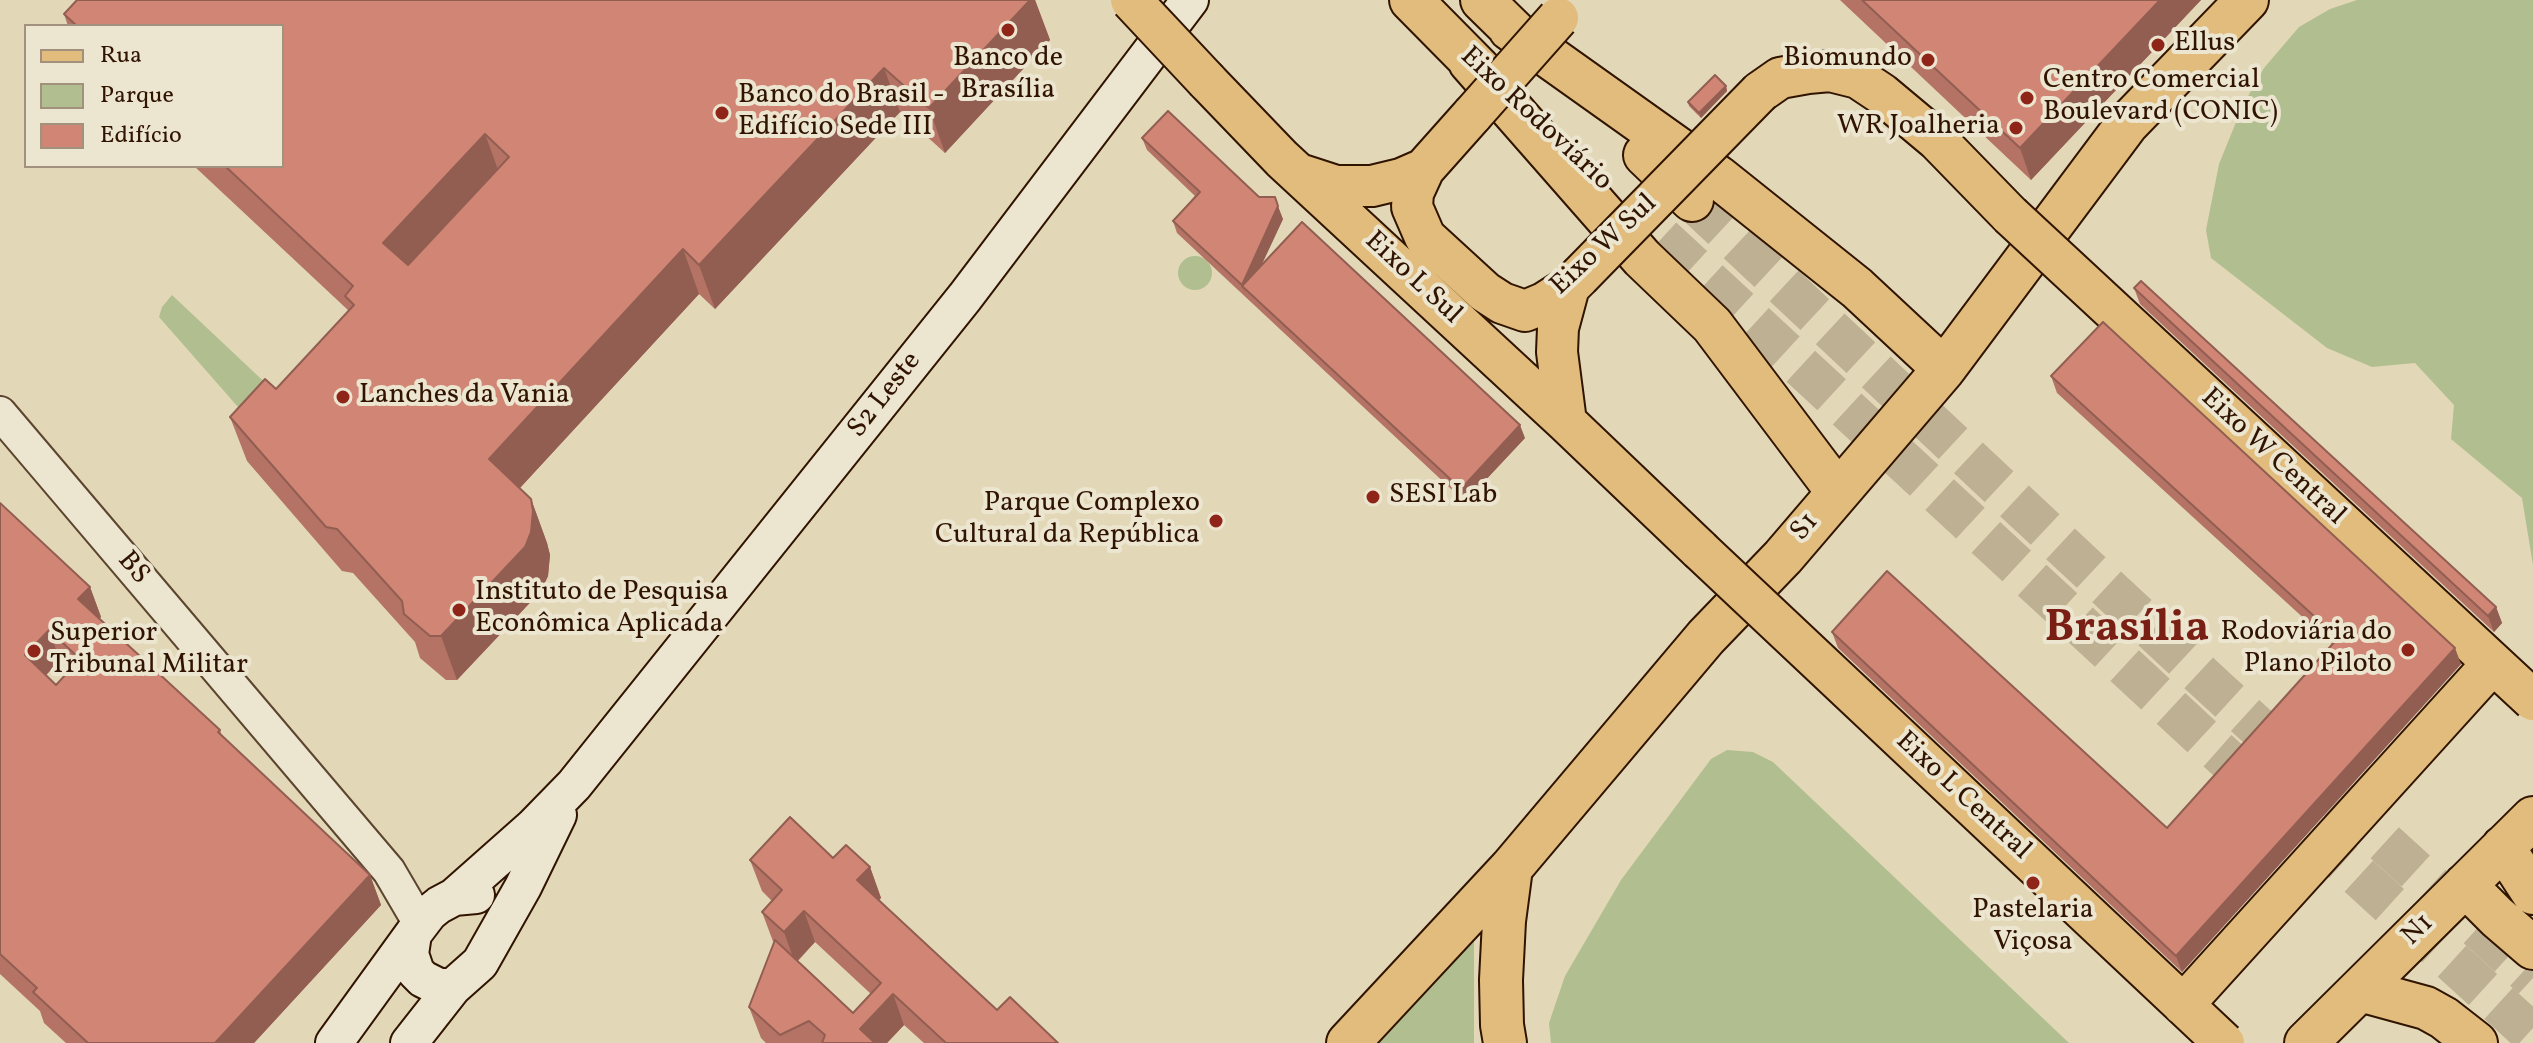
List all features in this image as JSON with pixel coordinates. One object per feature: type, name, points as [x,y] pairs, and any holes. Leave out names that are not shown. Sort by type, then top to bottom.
[{"type":"highway","name":"Eixo Rodoviário","points":[[1411,0],[1470,62],[1662,238]]},
{"type":"highway","name":"S1","points":[[1348,1043],[1511,868],[1706,637],[1783,557],[1944,369],[2127,124],[2247,0]]},
{"type":"highway","name":"Eixo Rodoviário","points":[[1496,14],[1692,200]]},
{"type":"highway","points":[[1496,14],[1718,177],[1857,288],[1944,369]]},
{"type":"highway","points":[[1470,62],[1642,258],[1712,325],[1837,491]]},
{"type":"highway","name":"N1","points":[[2306,1043],[2533,818]]},
{"type":"highway","points":[[2503,847],[2533,893]]},
{"type":"highway","points":[[1505,1043],[1501,980],[1511,868]]},
{"type":"highway","points":[[2465,885],[2533,948]]},
{"type":"highway","points":[[2360,990],[2426,1008],[2476,1043]]},
{"type":"main road","name":"Eixo L Sul","points":[[1131,0],[1299,174],[1700,550]]},
{"type":"main road","name":"S2 Leste","points":[[334,1043],[431,915],[515,843],[574,785],[965,297],[1190,0]]},
{"type":"main road","name":"Eixo W Sul","points":[[1566,9],[1424,169],[1413,193],[1412,207],[1425,237],[1485,292],[1510,307],[1525,311],[1544,303],[1574,282],[1760,92],[1780,78],[1830,71],[1858,78],[1937,140],[2010,215]]},
{"type":"main road","points":[[1299,174],[1336,186],[1372,186],[1424,169]]},
{"type":"main road","name":"Eixo W Central","points":[[2010,215],[2533,700]]},
{"type":"main road","points":[[1566,422],[1557,352],[1558,328],[1574,282]]},
{"type":"main road","name":"Eixo L Central","points":[[1700,550],[2224,1043]]},
{"type":"main road","points":[[2183,1005],[2493,663]]},
{"type":"main road","name":"S2 Leste","points":[[499,927],[523,887],[574,785]]},
{"type":"main road","points":[[409,1043],[453,987],[480,963],[499,927],[488,902],[474,894],[431,915],[410,954],[416,972],[423,979],[439,987],[453,987]]},
{"type":"street","name":"BS","points":[[0,413],[389,871],[431,915]]},
{"type":"green space","points":[[2357,0],[2533,0],[2533,565],[2522,498],[2451,439],[2454,405],[2415,363],[2372,367],[2327,348],[2211,258],[2206,230],[2219,164],[2243,105],[2264,68],[2299,27],[2330,9]]},
{"type":"green space","points":[[1195,256],[1207,261],[1212,273],[1207,285],[1195,290],[1183,285],[1178,273],[1183,261]]},
{"type":"green space","points":[[172,295],[275,392],[245,415],[159,317],[162,307]]},
{"type":"green space","points":[[1727,750],[1753,752],[1773,762],[2069,1043],[1551,1043],[1549,1023],[1565,976],[1621,880],[1711,759]]},
{"type":"green space","points":[[1474,941],[1474,1043],[1377,1043],[1390,1027]]},
{"type":"building","points":[[77,0],[1030,0],[929,108],[884,68],[699,265],[683,249],[489,459],[531,499],[531,532],[525,547],[441,636],[430,636],[404,614],[402,601],[337,529],[326,527],[230,417],[265,379],[276,389],[354,305],[345,296],[353,286],[227,168],[284,168],[284,24],[75,24],[64,14]],"holes":[[[485,134],[509,157],[408,265],[383,243]]]},
{"type":"building","name":"Centro Comercial Boulevard (CONIC)","points":[[1862,0],[2160,0],[2020,148]]},
{"type":"building","points":[[1715,75],[1726,86],[1699,113],[1688,102]]},
{"type":"building","points":[[1168,111],[1259,197],[1275,197],[1278,206],[1242,285],[1173,221],[1200,192],[1142,138]]},
{"type":"building","points":[[1302,222],[1520,425],[1461,489],[1242,286]]},
{"type":"building","points":[[2141,281],[2496,607],[2488,616],[2134,288]]},
{"type":"building","name":"Rodoviária do Plano Piloto","points":[[2103,322],[2455,648],[2176,956],[1832,632],[1887,571],[2167,828],[2338,638],[2051,376]]},
{"type":"building","points":[[0,503],[90,587],[78,599],[370,875],[215,1043],[88,1043],[33,992],[37,988],[0,954]],"holes":[[[49,630],[80,659],[56,685],[25,655]]]},
{"type":"building","points":[[790,817],[833,858],[846,845],[870,867],[857,880],[997,1010],[1010,997],[1058,1043],[946,1043],[893,994],[860,1029],[875,1043],[822,1043],[825,1035],[809,1021],[780,1035],[749,1007],[775,940],[853,1013],[881,983],[804,911],[784,932],[762,912],[782,890],[750,860]]},
{"type":"tunnel","points":[[1692,200],[2215,688],[2533,978]]},
{"type":"tunnel","points":[[1662,238],[2203,738],[2533,1035]]},
{"type":"place","name":"Banco de Brasília","points":[[1008,30]]},
{"type":"place","name":"Ellus","points":[[2158,45]]},
{"type":"place","name":"Biomundo","points":[[1928,60]]},
{"type":"place","name":"Centro Comercial Boulevard (CONIC)","points":[[2027,98]]},
{"type":"place","name":"Banco do Brasil - Edifício Sede III","points":[[722,113]]},
{"type":"place","name":"WR Joalheria","points":[[2016,128]]},
{"type":"place","name":"Lanches da Vania","points":[[343,397]]},
{"type":"place","name":"SESI Lab","points":[[1373,497]]},
{"type":"place","name":"Parque Complexo Cultural da República","points":[[1216,521]]},
{"type":"place","name":"Instituto de Pesquisa Econômica Aplicada","points":[[459,610]]},
{"type":"place","name":"Rodoviária do Plano Piloto","points":[[2408,650]]},
{"type":"place","name":"Superior Tribunal Militar","points":[[34,651]]},
{"type":"place","name":"Pastelaria Viçosa","points":[[2033,883]]},
{"type":"district","name":"Brasília","points":[[2127,632]]}]
